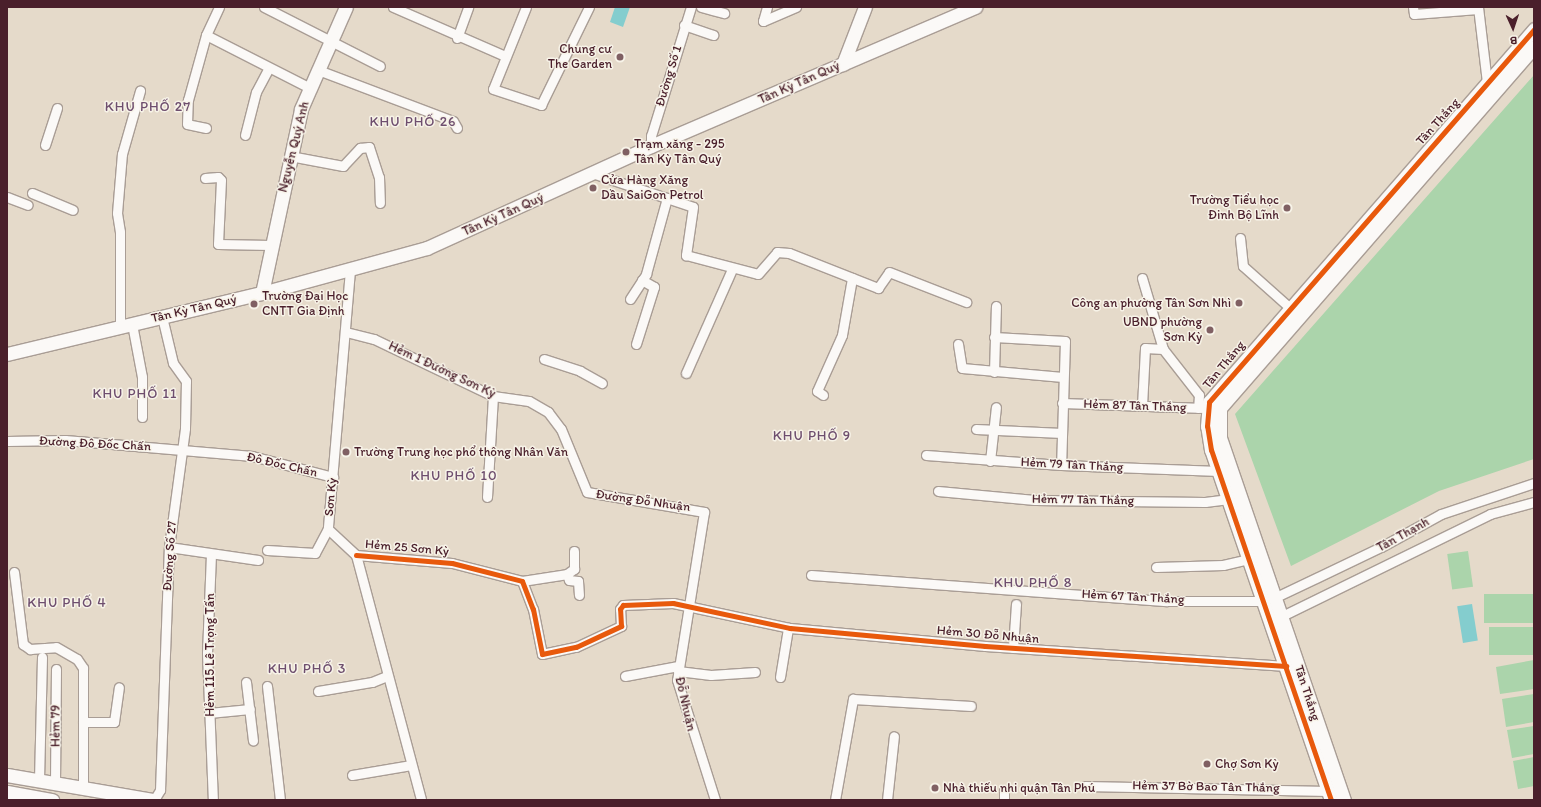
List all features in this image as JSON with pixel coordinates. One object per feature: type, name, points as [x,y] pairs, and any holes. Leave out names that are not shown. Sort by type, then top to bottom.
[{"type":"street","points":[[264,7],[331,43],[380,66]]},
{"type":"street","name":"Nguyễn Quý Anh","points":[[262,293],[270,245],[301,109],[346,7]]},
{"type":"street","points":[[393,7],[457,38],[505,56]]},
{"type":"street","points":[[457,38],[468,7]]},
{"type":"street","points":[[526,7],[493,89],[541,105],[589,7]]},
{"type":"street","name":"Đường Số 1","points":[[651,146],[651,136],[684,25],[691,7]]},
{"type":"street","points":[[700,7],[724,13]]},
{"type":"street","points":[[767,7],[763,21],[796,7]]},
{"type":"street","points":[[843,64],[866,7]]},
{"type":"street","name":"Tân Kỳ Tân Quý","points":[[7,354],[262,293],[427,248],[595,174],[651,146],[975,7]]},
{"type":"street","points":[[1413,7],[1414,14],[1478,8],[1487,84]]},
{"type":"street","points":[[206,128],[186,124],[188,100],[206,35],[216,8]]},
{"type":"street","points":[[684,25],[713,35]]},
{"type":"street","name":"Tân Thắng","points":[[1270,599],[1250,559],[1229,499],[1220,437],[1209,408],[1215,391],[1534,29]]},
{"type":"street","points":[[206,35],[310,88]]},
{"type":"street","name":"Tân Thắng","points":[[1209,408],[1534,47]]},
{"type":"street","points":[[245,135],[256,92],[269,68]]},
{"type":"street","points":[[318,70],[452,121],[457,128]]},
{"type":"street","points":[[140,91],[122,154],[116,213],[120,232],[126,325],[142,377],[142,417]]},
{"type":"street","points":[[45,145],[57,108]]},
{"type":"street","points":[[290,156],[343,166],[360,148],[369,147],[379,176],[380,203]]},
{"type":"street","points":[[595,174],[693,207],[686,255],[732,269],[758,274],[777,252],[789,253],[878,288],[889,272],[966,302]]},
{"type":"street","points":[[205,178],[218,177],[221,180],[218,244],[270,245]]},
{"type":"street","points":[[32,193],[73,210]]},
{"type":"street","points":[[7,197],[28,204]]},
{"type":"street","points":[[630,299],[642,280],[653,256],[667,198]]},
{"type":"street","points":[[1240,238],[1243,266],[1289,307]]},
{"type":"street","points":[[686,373],[732,269]]},
{"type":"street","name":"Sơn Kỳ","points":[[350,270],[346,332],[328,529],[356,555]]},
{"type":"street","points":[[823,395],[817,392],[842,335],[852,278]]},
{"type":"street","points":[[1142,278],[1163,349],[1209,408]]},
{"type":"street","points":[[636,344],[654,287],[642,280]]},
{"type":"street","points":[[994,372],[996,306]]},
{"type":"street","name":"Đường Số 27","points":[[154,800],[160,790],[169,547],[182,450],[186,381],[173,364],[162,317]]},
{"type":"street","name":"Hẻm 1 Đường Sơn Kỳ","points":[[346,332],[374,339],[493,396],[529,401],[537,406]]},
{"type":"street","points":[[994,337],[1065,341],[1061,465]]},
{"type":"street","points":[[958,344],[962,368],[1063,377]]},
{"type":"street","points":[[1142,406],[1145,348],[1163,349]]},
{"type":"street","points":[[544,359],[580,371],[602,383]]},
{"type":"street","points":[[487,496],[493,396]]},
{"type":"street","name":"Hẻm 87 Tân Thắng","points":[[1062,403],[1209,408]]},
{"type":"street","name":"Đường Đỗ Nhuận","points":[[537,406],[561,429],[587,492],[704,512],[690,607]]},
{"type":"street","points":[[990,461],[995,430],[996,407]]},
{"type":"street","points":[[976,428],[1062,433]]},
{"type":"street","name":"Đường Đô Đốc Chấn","points":[[7,441],[65,440],[182,450]]},
{"type":"street","name":"Đô Đốc Chấn","points":[[182,450],[252,456],[333,477]]},
{"type":"street","name":"Hẻm 79 Tân Thắng","points":[[926,455],[990,461],[1061,465],[1224,469]]},
{"type":"street","name":"Tân Thắng","points":[[1224,469],[1277,619],[1344,800]]},
{"type":"street","name":"Tân Thạnh","points":[[1270,599],[1381,547],[1441,514],[1534,483]]},
{"type":"street","name":"Hẻm 77 Tân Thắng","points":[[938,491],[1035,500],[1205,502],[1229,499]]},
{"type":"street","name":"Tân Thạnh","points":[[1277,619],[1490,514],[1534,502]]},
{"type":"street","points":[[267,550],[315,553],[328,529]]},
{"type":"street","points":[[169,547],[258,560]]},
{"type":"street","points":[[522,581],[567,574],[574,569],[574,551]]},
{"type":"street","name":"Hẻm 115 Lê Trọng Tấn","points":[[211,554],[207,653],[213,800]]},
{"type":"street","points":[[356,555],[421,800]]},
{"type":"street","name":"Hẻm 25 Sơn Kỳ","points":[[356,555],[452,562],[522,581]]},
{"type":"street","points":[[1156,567],[1223,565],[1250,559]]},
{"type":"street","points":[[14,572],[23,644],[30,649],[56,647],[77,659],[83,668],[83,788]]},
{"type":"street","points":[[567,574],[569,580],[578,581],[579,595]]},
{"type":"street","name":"Hẻm 67 Tân Thắng","points":[[811,575],[1167,601],[1270,599]]},
{"type":"street","name":"Hẻm 30 Đỗ Nhuận","points":[[522,581],[533,609],[542,654],[576,648],[621,626],[620,609],[623,605],[673,603],[788,628],[1013,648],[1286,666]]},
{"type":"street","points":[[1013,648],[1016,604]]},
{"type":"street","name":"Đỗ Nhuận","points":[[690,607],[678,669],[692,735],[715,800]]},
{"type":"street","name":"Tân Thắng","points":[[1277,619],[1286,666],[1329,795]]},
{"type":"street","points":[[780,677],[788,628]]},
{"type":"street","points":[[39,780],[42,657]]},
{"type":"street","name":"Hẻm 79","points":[[56,669],[56,783]]},
{"type":"street","points":[[625,676],[678,669],[711,675],[755,672]]},
{"type":"street","points":[[318,691],[372,682],[387,676]]},
{"type":"street","points":[[246,682],[253,741]]},
{"type":"street","points":[[267,686],[280,800]]},
{"type":"street","points":[[83,722],[114,722],[119,687]]},
{"type":"street","points":[[835,800],[844,734],[852,699],[971,706]]},
{"type":"street","points":[[209,713],[250,710]]},
{"type":"street","points":[[887,800],[894,736]]},
{"type":"street","points":[[352,775],[411,765]]},
{"type":"street","points":[[7,775],[154,800]]},
{"type":"street","name":"Hẻm 37 Bờ Bao Tân Thắng","points":[[1085,786],[1329,795]]},
{"type":"street","points":[[1004,790],[1004,800]]},
{"type":"street","points":[[7,792],[52,800]]},
{"type":"green space","points":[[1534,75],[1534,459],[1439,491],[1291,566],[1235,414]]},
{"type":"green space","points":[[1468,551],[1473,587],[1452,590],[1447,554]]},
{"type":"green space","points":[[1484,594],[1534,594],[1534,623],[1484,623]]},
{"type":"green space","points":[[1489,627],[1534,627],[1534,655],[1489,655]]},
{"type":"green space","points":[[1534,660],[1534,689],[1500,694],[1496,667]]},
{"type":"green space","points":[[1534,694],[1534,722],[1506,727],[1502,699]]},
{"type":"green space","points":[[1534,726],[1534,754],[1512,758],[1507,730]]},
{"type":"green space","points":[[1534,757],[1534,786],[1518,789],[1513,761]]},
{"type":"water","points":[[615,7],[630,7],[623,27],[610,22]]},
{"type":"water","points":[[1472,604],[1478,641],[1463,643],[1457,606]]},
{"type":"cycle path","points":[[1331,800],[1211,450],[1207,426],[1209,402],[1534,29]]},
{"type":"cycle path","points":[[356,555],[452,563],[522,581],[533,609],[542,654],[576,647],[621,626],[620,609],[623,605],[673,603],[790,628],[985,646],[1286,666]]},
{"type":"place","name":"Chung cư The Garden","points":[[620,57]]},
{"type":"place","name":"Trạm xăng - 295 Tân Kỳ Tân Quý","points":[[626,152]]},
{"type":"place","name":"Cửa Hàng Xăng Dầu SaiGon Petrol","points":[[593,188]]},
{"type":"place","name":"Trường Tiểu học Đinh Bộ Lĩnh","points":[[1287,208]]},
{"type":"place","name":"Công an phường Tân Sơn Nhì","points":[[1239,303]]},
{"type":"place","name":"Trường Đại Học CNTT Gia Định","points":[[254,304]]},
{"type":"place","name":"UBND phường Sơn Kỳ","points":[[1210,330]]},
{"type":"place","name":"Trường Trung học phổ thông Nhân Văn","points":[[346,452]]},
{"type":"place","name":"Chợ Sơn Kỳ","points":[[1207,764]]},
{"type":"place","name":"Nhà thiếu nhi quận Tân Phú","points":[[935,788]]},
{"type":"district","name":"KHU PHỐ 27","points":[[148,107]]},
{"type":"district","name":"KHU PHỐ 26","points":[[413,122]]},
{"type":"district","name":"KHU PHỐ 11","points":[[135,394]]},
{"type":"district","name":"KHU PHỐ 9","points":[[812,436]]},
{"type":"district","name":"KHU PHỐ 10","points":[[454,476]]},
{"type":"district","name":"KHU PHỐ 8","points":[[1033,583]]},
{"type":"district","name":"KHU PHỐ 4","points":[[67,603]]},
{"type":"district","name":"KHU PHỐ 3","points":[[307,669]]}]
